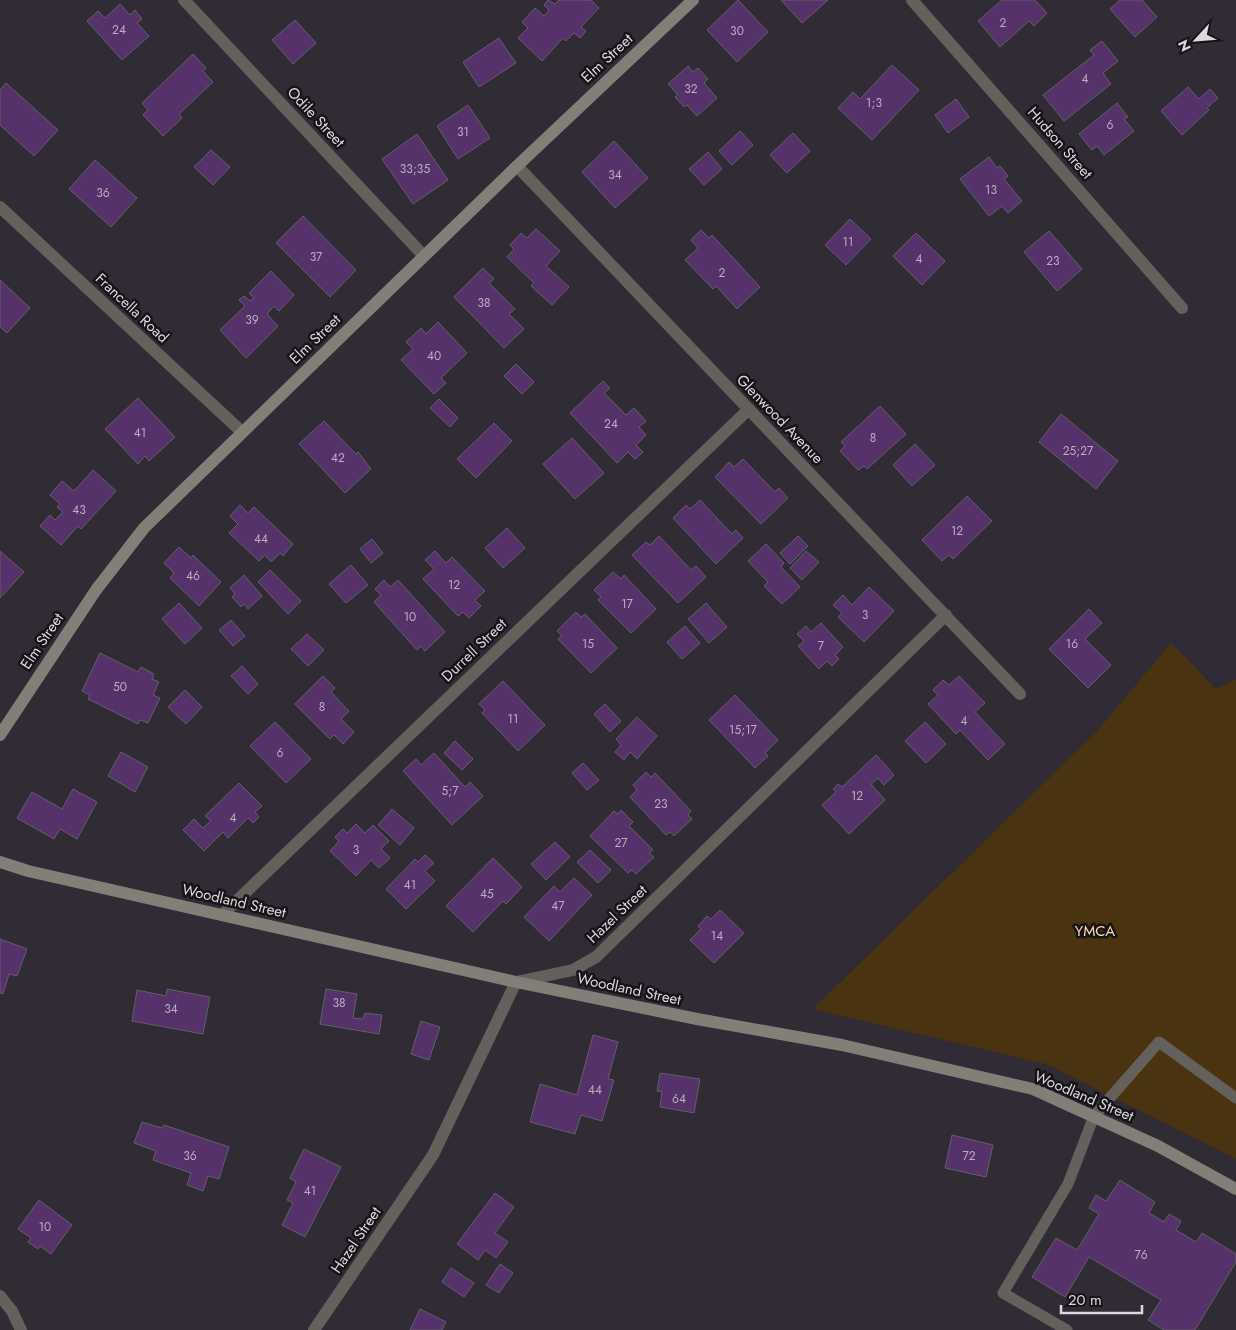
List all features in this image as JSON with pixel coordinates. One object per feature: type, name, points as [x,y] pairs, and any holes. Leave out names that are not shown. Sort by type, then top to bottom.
[{"type":"main road","name":"Elm Street","points":[[0,735],[96,590],[144,528],[517,166],[693,0]]},
{"type":"main road","name":"Woodland Street","points":[[0,862],[28,871],[516,982],[697,1019],[842,1045],[1033,1089],[1158,1146],[1236,1189]]},
{"type":"street","name":"Odile Street","points":[[184,0],[424,256]]},
{"type":"street","name":"Hudson Street","points":[[912,0],[1182,308]]},
{"type":"street","name":"Glenwood Avenue","points":[[517,166],[1020,694]]},
{"type":"street","name":"Francella Road","points":[[0,207],[242,432]]},
{"type":"street","name":"Durrell Street","points":[[222,915],[748,409]]},
{"type":"street","name":"Hazel Street","points":[[314,1330],[433,1155],[516,982],[573,970],[596,957],[946,616]]},
{"type":"street","points":[[0,1296],[12,1311],[21,1330]]},
{"type":"lane","points":[[1067,1330],[1003,1294],[1068,1184],[1094,1116],[1159,1042],[1236,1098]]},
{"type":"green space","name":"YMCA","points":[[1171,643],[1216,689],[1236,679],[1236,1159],[1046,1064],[813,1009],[1097,731]]},
{"type":"building","points":[[548,0],[555,4],[559,0],[591,0],[599,8],[581,27],[586,31],[580,38],[574,33],[566,41],[563,38],[542,61],[518,38],[528,28],[522,22],[535,8],[544,16],[549,10],[544,5]]},
{"type":"building","points":[[738,0],[768,32],[737,62],[707,30]]},
{"type":"building","points":[[781,0],[828,0],[802,23]]},
{"type":"building","points":[[1002,0],[1035,0],[1047,13],[1034,26],[1029,21],[1000,47],[978,21]]},
{"type":"building","points":[[1120,0],[1142,0],[1157,17],[1135,37],[1110,9]]},
{"type":"building","points":[[120,4],[130,15],[135,10],[142,19],[137,23],[149,36],[122,60],[87,21],[98,11],[105,18]]},
{"type":"building","points":[[295,20],[316,43],[293,64],[272,40]]},
{"type":"building","points":[[499,38],[516,63],[479,87],[463,62]]},
{"type":"building","points":[[1102,41],[1118,61],[1103,73],[1111,84],[1064,121],[1043,95],[1094,55],[1090,50]]},
{"type":"building","points":[[193,54],[206,68],[203,71],[213,82],[179,114],[182,118],[163,136],[143,115],[148,110],[142,103]]},
{"type":"building","points":[[892,65],[919,90],[872,140],[838,108],[853,92],[860,99]]},
{"type":"building","points":[[688,66],[693,72],[698,68],[708,79],[704,83],[717,98],[697,116],[687,105],[684,107],[675,97],[678,95],[668,84]]},
{"type":"building","points":[[6,83],[58,130],[34,156],[0,125],[0,90]]},
{"type":"building","points":[[1188,87],[1199,99],[1210,89],[1218,98],[1207,108],[1209,110],[1182,135],[1161,111]]},
{"type":"building","points":[[956,99],[969,117],[948,133],[935,115]]},
{"type":"building","points":[[1117,103],[1128,117],[1124,119],[1134,131],[1104,155],[1097,146],[1092,150],[1079,134]]},
{"type":"building","points":[[468,105],[490,138],[458,159],[437,126]]},
{"type":"building","points":[[740,131],[753,145],[732,165],[719,151]]},
{"type":"building","points":[[793,133],[810,151],[787,173],[770,155]]},
{"type":"building","points":[[417,134],[448,180],[413,204],[382,159]]},
{"type":"building","points":[[614,141],[648,178],[615,208],[582,172]]},
{"type":"building","points":[[211,150],[230,167],[213,185],[194,167]]},
{"type":"building","points":[[708,152],[722,169],[704,185],[689,169]]},
{"type":"building","points":[[989,157],[997,168],[1000,166],[1008,176],[1004,179],[1022,201],[1008,213],[1002,206],[989,216],[960,179]]},
{"type":"building","points":[[95,160],[137,198],[111,227],[69,189]]},
{"type":"building","points":[[303,216],[356,270],[330,297],[276,243]]},
{"type":"building","points":[[850,219],[871,239],[846,265],[825,245]]},
{"type":"building","points":[[536,229],[560,251],[546,266],[569,287],[552,305],[531,286],[534,283],[507,257],[514,249],[510,245],[521,233],[527,238]]},
{"type":"building","points":[[701,230],[709,238],[712,235],[760,287],[737,309],[716,286],[713,289],[685,260],[698,248],[691,240]]},
{"type":"building","points":[[1049,231],[1082,269],[1057,291],[1024,252]]},
{"type":"building","points":[[916,233],[945,261],[922,285],[893,256]]},
{"type":"building","points":[[483,268],[494,279],[489,283],[515,309],[509,314],[524,329],[504,348],[454,297]]},
{"type":"building","points":[[271,271],[294,295],[279,311],[274,306],[267,314],[278,326],[246,358],[220,330],[245,306],[239,300],[244,296],[250,301],[254,298],[249,293]]},
{"type":"building","points":[[0,280],[30,308],[7,333],[0,327]]},
{"type":"building","points":[[438,322],[467,353],[441,378],[446,383],[434,394],[401,360],[413,349],[406,342],[421,328],[426,334]]},
{"type":"building","points":[[516,364],[534,382],[522,394],[504,376]]},
{"type":"building","points":[[603,381],[610,388],[604,393],[626,415],[634,408],[646,421],[639,427],[646,435],[636,445],[643,452],[635,459],[628,452],[617,463],[570,413]]},
{"type":"building","points":[[138,398],[175,437],[149,461],[145,456],[138,464],[105,429]]},
{"type":"building","points":[[439,399],[458,418],[450,427],[430,408]]},
{"type":"building","points":[[880,406],[906,434],[867,469],[864,466],[858,470],[840,451],[845,446],[841,442]]},
{"type":"building","points":[[1061,414],[1118,461],[1096,489],[1039,442]]},
{"type":"building","points":[[324,421],[356,454],[358,452],[371,469],[345,493],[299,444]]},
{"type":"building","points":[[494,423],[512,441],[476,478],[457,459]]},
{"type":"building","points":[[572,438],[604,473],[575,499],[543,464]]},
{"type":"building","points":[[915,444],[935,465],[912,486],[893,465]]},
{"type":"building","points":[[743,459],[775,492],[779,488],[788,498],[761,524],[715,477],[729,462],[734,467]]},
{"type":"building","points":[[93,470],[116,491],[81,529],[78,526],[61,545],[40,526],[50,515],[55,520],[63,512],[57,507],[60,504],[50,495],[62,481],[74,491]]},
{"type":"building","points":[[967,496],[992,521],[953,559],[949,555],[942,561],[922,540]]},
{"type":"building","points":[[700,500],[732,534],[736,530],[743,538],[716,564],[673,518],[686,505],[690,509]]},
{"type":"building","points":[[240,505],[248,513],[254,507],[293,544],[283,556],[280,553],[271,562],[265,555],[259,561],[229,533],[238,524],[230,516]]},
{"type":"building","points":[[507,528],[525,548],[503,568],[485,548]]},
{"type":"building","points":[[659,536],[691,570],[696,566],[706,577],[678,603],[632,555],[646,542],[650,545]]},
{"type":"building","points":[[798,536],[808,546],[790,564],[780,553]]},
{"type":"building","points":[[372,539],[383,553],[371,563],[360,549]]},
{"type":"building","points":[[766,544],[784,563],[781,567],[800,587],[782,604],[764,586],[768,582],[748,561]]},
{"type":"building","points":[[179,547],[191,558],[193,555],[221,582],[199,606],[170,578],[174,573],[164,563]]},
{"type":"building","points":[[0,551],[24,572],[0,598]]},
{"type":"building","points":[[435,551],[446,563],[452,557],[485,591],[475,600],[481,606],[469,618],[463,612],[458,616],[423,579],[434,569],[425,560]]},
{"type":"building","points":[[806,551],[819,562],[802,580],[790,568]]},
{"type":"building","points":[[351,565],[368,585],[346,603],[329,584]]},
{"type":"building","points":[[270,570],[301,601],[288,614],[258,582]]},
{"type":"building","points":[[613,572],[621,579],[624,575],[656,609],[631,633],[598,600],[601,597],[594,590]]},
{"type":"building","points":[[244,575],[262,596],[248,609],[244,604],[241,607],[232,597],[235,594],[230,588]]},
{"type":"building","points":[[384,580],[390,587],[398,580],[445,632],[425,651],[421,646],[417,650],[374,602],[381,595],[375,589]]},
{"type":"building","points":[[869,587],[894,611],[864,642],[838,617],[842,613],[833,605],[843,595],[852,605]]},
{"type":"building","points":[[179,603],[202,628],[185,644],[162,619]]},
{"type":"building","points":[[706,603],[727,627],[709,643],[688,619]]},
{"type":"building","points":[[1089,609],[1102,623],[1085,639],[1111,665],[1088,688],[1049,649]]},
{"type":"building","points":[[576,612],[581,617],[585,614],[617,648],[591,673],[558,639],[562,636],[557,631]]},
{"type":"building","points":[[231,620],[245,636],[233,646],[219,630]]},
{"type":"building","points":[[821,623],[843,647],[835,655],[839,659],[832,666],[827,661],[819,669],[798,646],[804,641],[797,634],[806,626],[811,632]]},
{"type":"building","points":[[685,626],[700,643],[682,659],[667,642]]},
{"type":"building","points":[[307,634],[324,650],[308,666],[291,649]]},
{"type":"building","points":[[100,653],[138,672],[141,667],[154,674],[152,679],[159,682],[153,695],[160,698],[148,723],[140,720],[138,724],[88,699],[90,695],[82,691]]},
{"type":"building","points":[[242,666],[258,684],[248,694],[231,676]]},
{"type":"building","points":[[323,676],[335,688],[331,692],[349,711],[341,719],[354,732],[343,744],[334,735],[330,739],[295,704]]},
{"type":"building","points":[[959,676],[985,703],[975,712],[1005,744],[988,760],[960,730],[956,734],[928,704],[938,695],[933,690],[943,680],[949,685]]},
{"type":"building","points":[[503,681],[545,725],[518,751],[482,713],[485,710],[479,704]]},
{"type":"building","points":[[185,690],[202,707],[186,724],[168,707]]},
{"type":"building","points":[[735,695],[778,740],[765,753],[768,756],[755,768],[709,720]]},
{"type":"building","points":[[605,704],[621,721],[610,732],[594,714]]},
{"type":"building","points":[[637,717],[657,736],[637,759],[630,752],[624,760],[615,752],[621,745],[616,739]]},
{"type":"building","points":[[275,722],[311,759],[286,783],[250,746]]},
{"type":"building","points":[[925,722],[946,744],[926,763],[905,741]]},
{"type":"building","points":[[455,741],[473,759],[462,770],[444,753]]},
{"type":"building","points":[[121,752],[148,767],[135,792],[108,776]]},
{"type":"building","points":[[434,753],[465,787],[470,782],[483,796],[452,825],[403,771],[416,759],[421,765]]},
{"type":"building","points":[[876,755],[894,775],[884,785],[878,778],[871,784],[885,800],[849,834],[822,805],[836,792],[833,789],[838,784],[842,787]]},
{"type":"building","points":[[583,763],[599,780],[587,790],[572,773]]},
{"type":"building","points":[[646,772],[651,777],[655,773],[691,811],[688,815],[692,819],[674,836],[670,832],[666,835],[630,797],[637,790],[633,785]]},
{"type":"building","points":[[239,783],[262,806],[255,812],[259,817],[253,823],[248,818],[228,838],[223,832],[204,851],[183,830],[194,819],[203,828],[211,821],[205,816]]},
{"type":"building","points":[[73,789],[97,802],[77,839],[60,829],[54,839],[17,818],[32,792],[62,809]]},
{"type":"building","points":[[392,809],[414,828],[400,845],[378,825]]},
{"type":"building","points":[[621,810],[633,822],[629,826],[653,850],[649,853],[654,857],[636,874],[632,870],[628,873],[590,836],[614,811],[618,814]]},
{"type":"building","points":[[356,824],[365,833],[373,825],[389,841],[381,849],[390,858],[379,868],[371,860],[356,876],[330,851],[339,841],[335,837],[343,829],[347,833]]},
{"type":"building","points":[[555,842],[570,857],[546,880],[531,864]]},
{"type":"building","points":[[590,850],[611,870],[598,883],[577,862]]},
{"type":"building","points":[[425,855],[434,863],[425,871],[435,881],[406,909],[386,889],[415,859],[418,862]]},
{"type":"building","points":[[493,858],[522,887],[506,904],[503,901],[473,932],[446,906]]},
{"type":"building","points":[[574,878],[592,895],[549,941],[524,917],[554,886],[560,892]]},
{"type":"building","points":[[720,910],[744,933],[714,963],[690,940],[701,929],[698,926],[707,916],[711,919]]},
{"type":"building","points":[[0,939],[27,949],[17,976],[9,974],[3,994],[0,993]]},
{"type":"building","points":[[167,989],[210,997],[203,1034],[132,1021],[137,990],[166,996]]},
{"type":"building","points":[[326,989],[357,994],[353,1018],[363,1019],[365,1013],[382,1015],[379,1034],[320,1024]]},
{"type":"building","points":[[421,1021],[440,1027],[429,1060],[411,1054]]},
{"type":"building","points":[[593,1035],[618,1042],[608,1079],[614,1080],[602,1121],[581,1115],[575,1134],[530,1122],[540,1084],[577,1095]]},
{"type":"building","points":[[660,1073],[700,1079],[694,1113],[660,1107],[662,1092],[657,1091]]},
{"type":"building","points":[[142,1122],[162,1128],[164,1125],[229,1147],[219,1179],[208,1176],[203,1191],[187,1185],[191,1173],[153,1160],[156,1151],[134,1143]]},
{"type":"building","points":[[952,1135],[993,1145],[986,1177],[945,1168]]},
{"type":"building","points":[[304,1149],[341,1167],[305,1237],[282,1225],[293,1203],[287,1200],[296,1182],[290,1178]]},
{"type":"building","points":[[1120,1180],[1155,1202],[1149,1213],[1164,1222],[1169,1214],[1181,1221],[1176,1230],[1196,1242],[1202,1233],[1236,1254],[1236,1262],[1195,1330],[1164,1330],[1148,1320],[1161,1300],[1089,1257],[1065,1297],[1032,1277],[1056,1238],[1077,1250],[1099,1214],[1089,1208],[1096,1195],[1106,1201]]},
{"type":"building","points":[[495,1193],[514,1207],[495,1233],[508,1242],[496,1258],[485,1250],[478,1260],[457,1244]]},
{"type":"building","points":[[39,1200],[72,1225],[51,1254],[40,1246],[38,1249],[28,1242],[31,1238],[18,1229]]},
{"type":"building","points":[[500,1264],[513,1273],[499,1293],[486,1285]]},
{"type":"building","points":[[451,1268],[474,1283],[464,1297],[442,1282]]},
{"type":"building","points":[[420,1309],[446,1322],[442,1330],[410,1330]]}]
